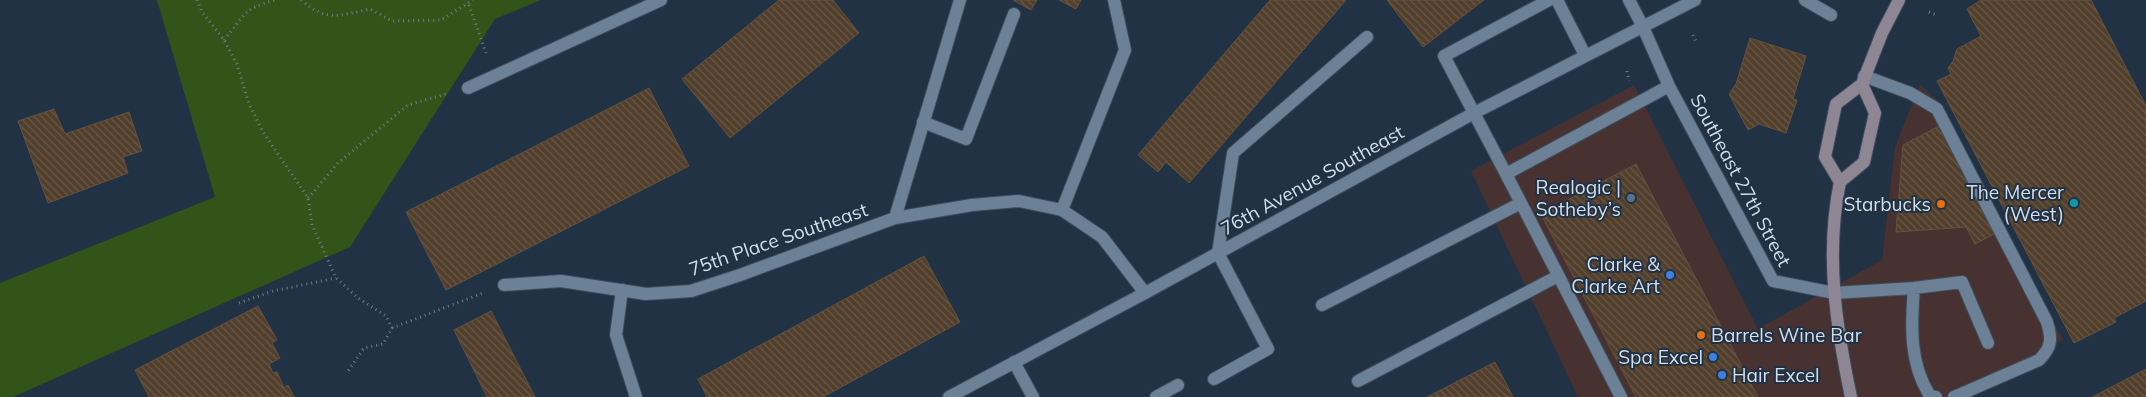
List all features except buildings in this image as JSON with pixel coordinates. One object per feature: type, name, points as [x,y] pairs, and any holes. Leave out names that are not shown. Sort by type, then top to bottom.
[{"type":"main road","points":[[1851,397],[1842,358],[1834,293],[1832,238],[1840,182],[1825,157],[1836,104],[1863,80],[1882,34],[1899,0]]},
{"type":"main road","points":[[1840,182],[1864,162],[1870,138],[1875,113],[1863,80]]},
{"type":"street","points":[[468,88],[660,0]]},
{"type":"street","points":[[895,218],[960,0]]},
{"type":"street","points":[[1114,0],[1126,50],[1062,210],[1102,237],[1145,293]]},
{"type":"street","points":[[1549,0],[1444,56],[1621,397]]},
{"type":"street","points":[[1556,0],[1585,55]]},
{"type":"street","name":"Southeast 27th Street","points":[[1628,0],[1669,86],[1773,281],[1834,293]]},
{"type":"street","name":"76th Avenue Southeast","points":[[949,397],[1145,293],[1474,112],[1695,0]]},
{"type":"street","points":[[1805,0],[1831,15]]},
{"type":"street","points":[[923,122],[966,139],[1014,14]]},
{"type":"street","points":[[1214,379],[1268,349],[1218,253],[1233,153],[1367,37]]},
{"type":"street","points":[[1863,80],[1910,93],[1936,109],[2047,322],[2050,335],[2048,351],[2039,360],[1954,397]]},
{"type":"street","points":[[1506,174],[1669,86]]},
{"type":"street","name":"75th Place Southeast","points":[[504,285],[561,281],[646,294],[691,290],[895,218],[972,205],[1018,201],[1062,210]]},
{"type":"street","points":[[1322,305],[1521,203]]},
{"type":"street","points":[[1358,381],[1558,276]]},
{"type":"street","points":[[1834,293],[1914,288],[1962,282],[1988,344]]},
{"type":"street","points":[[1914,288],[1911,328],[1915,358],[1923,384],[1930,396],[1936,397]]},
{"type":"street","points":[[622,290],[616,335],[636,397]]},
{"type":"street","points":[[1014,362],[1033,397]]},
{"type":"street","points":[[1156,397],[1178,385]]},
{"type":"path","points":[[197,0],[202,12],[224,40],[237,64],[249,104],[263,132],[308,198],[312,225],[336,278],[358,298],[386,316],[392,328]]},
{"type":"path","points":[[224,40],[238,24],[241,16],[254,6],[275,0]]},
{"type":"path","points":[[301,0],[322,14],[336,16],[370,9],[392,21],[440,20],[473,0]]},
{"type":"path","points":[[469,4],[488,57],[497,75]]},
{"type":"path","points":[[1929,12],[1936,15]]},
{"type":"path","points":[[1693,34],[1697,44]]},
{"type":"path","points":[[308,198],[338,163],[408,105],[430,97],[468,88]]},
{"type":"path","points":[[239,303],[273,291],[336,278]]},
{"type":"path","points":[[348,371],[364,348],[383,344],[392,328],[504,285]]},
{"type":"shaded area","points":[[1920,84],[1939,102],[2063,340],[1960,397],[1578,397],[1471,171],[1634,85],[1758,329],[1882,260],[1895,147]]},
{"type":"green space","points":[[157,0],[541,0],[495,19],[350,247],[13,397],[0,397],[0,283],[215,197]]},
{"type":"place","name":"Realogic | Sotheby’s","points":[[1631,198]]},
{"type":"place","name":"The Mercer (West)","points":[[2074,203]]},
{"type":"place","name":"Starbucks","points":[[1941,204]]},
{"type":"place","name":"Clarke & Clarke Art","points":[[1670,275]]},
{"type":"place","name":"Barrels Wine Bar","points":[[1701,335]]},
{"type":"place","name":"Spa Excel","points":[[1713,357]]},
{"type":"place","name":"Hair Excel","points":[[1722,375]]}]
